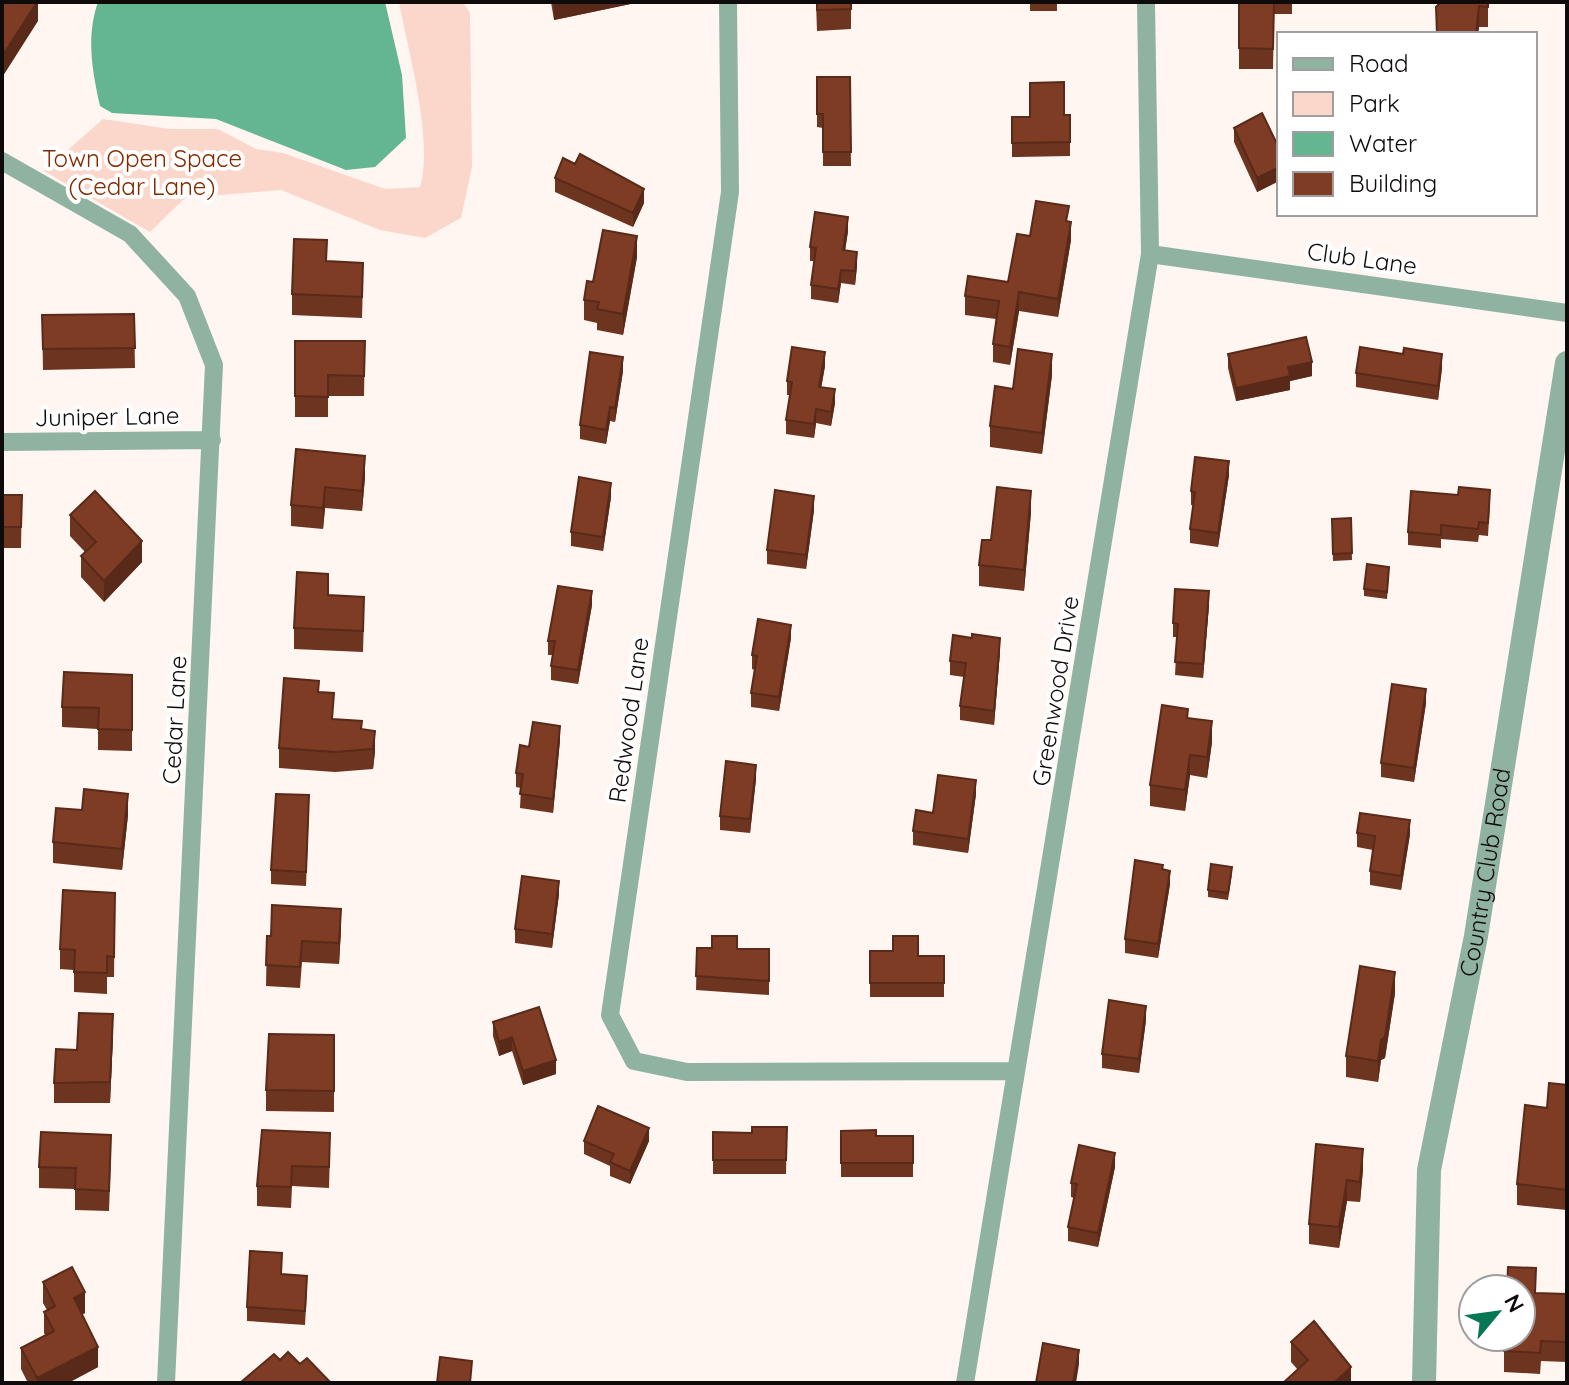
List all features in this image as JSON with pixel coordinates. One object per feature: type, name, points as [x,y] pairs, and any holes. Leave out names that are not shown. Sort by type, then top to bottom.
[{"type":"street","name":"Redwood Lane","points":[[728,2],[730,192],[610,1015],[634,1061],[687,1072],[1014,1071]]},
{"type":"street","name":"Greenwood Drive","points":[[965,1383],[1150,254],[1146,2]]},
{"type":"street","name":"Cedar Lane","points":[[2,161],[130,234],[187,296],[214,365],[166,1383]]},
{"type":"street","name":"Club Lane","points":[[1150,254],[1567,313]]},
{"type":"street","name":"Country Club Road","points":[[1424,1383],[1429,1170],[1476,936],[1567,363]]},
{"type":"street","name":"Juniper Lane","points":[[2,442],[212,440]]},
{"type":"green space","name":"Town Open Space (Cedar Lane)","points":[[399,2],[463,2],[470,13],[472,167],[461,218],[425,238],[380,230],[281,190],[185,198],[150,232],[44,171],[103,119],[170,129],[218,129],[256,149],[283,153],[385,189],[420,187],[424,146],[422,121]]},
{"type":"water","points":[[98,2],[385,2],[402,75],[406,138],[375,167],[346,170],[216,119],[112,113],[100,106],[93,67],[92,28]]},
{"type":"building","points":[[2,2],[37,2],[3,55],[2,55]]},
{"type":"building","points":[[817,2],[851,2],[851,9],[817,10]]},
{"type":"building","points":[[1239,2],[1274,2],[1273,49],[1239,48]]},
{"type":"building","points":[[1441,2],[1488,2],[1488,7],[1479,6],[1476,32],[1437,32],[1436,7]]},
{"type":"building","points":[[817,77],[850,77],[851,152],[823,152],[823,114],[817,114]]},
{"type":"building","points":[[1064,82],[1064,115],[1070,115],[1070,142],[1012,143],[1012,117],[1030,117],[1030,83]]},
{"type":"building","points":[[1262,113],[1277,144],[1277,168],[1257,178],[1234,128]]},
{"type":"building","points":[[580,154],[644,189],[633,213],[555,178],[563,158],[575,164]]},
{"type":"building","points":[[1036,201],[1069,206],[1066,221],[1071,222],[1058,299],[1019,292],[1010,347],[993,344],[999,301],[965,296],[968,276],[1008,282],[1017,234],[1030,236]]},
{"type":"building","points":[[815,212],[848,217],[843,250],[857,252],[855,271],[841,270],[838,289],[811,285],[816,248],[810,247]]},
{"type":"building","points":[[603,230],[637,236],[623,314],[597,309],[599,302],[584,300],[587,281],[593,282]]},
{"type":"building","points":[[294,239],[327,240],[326,261],[363,263],[362,297],[292,294]]},
{"type":"building","points":[[134,314],[135,348],[43,349],[42,315]]},
{"type":"building","points":[[1306,337],[1312,362],[1288,367],[1290,376],[1236,388],[1228,354]]},
{"type":"building","points":[[295,341],[365,341],[364,376],[328,375],[328,397],[295,396]]},
{"type":"building","points":[[792,347],[825,352],[819,387],[835,389],[831,412],[816,409],[814,424],[786,420],[792,382],[787,381]]},
{"type":"building","points":[[1360,347],[1403,354],[1404,348],[1442,354],[1438,386],[1356,373]]},
{"type":"building","points":[[1018,349],[1052,354],[1042,433],[990,426],[995,386],[1013,389]]},
{"type":"building","points":[[590,352],[623,357],[615,408],[610,407],[606,430],[580,425]]},
{"type":"building","points":[[296,449],[365,456],[362,491],[325,487],[323,508],[291,505]]},
{"type":"building","points":[[1195,457],[1229,461],[1218,533],[1190,529],[1195,492],[1191,491]]},
{"type":"building","points":[[579,477],[611,483],[603,537],[571,532]]},
{"type":"building","points":[[997,487],[1031,491],[1024,570],[979,565],[982,540],[991,540]]},
{"type":"building","points":[[1459,487],[1490,490],[1488,523],[1479,522],[1478,529],[1441,525],[1441,535],[1408,532],[1411,491],[1458,495]]},
{"type":"building","points":[[775,490],[814,496],[806,555],[767,550]]},
{"type":"building","points":[[95,491],[142,541],[104,581],[81,556],[96,542],[70,515]]},
{"type":"building","points":[[2,495],[22,495],[21,527],[2,527]]},
{"type":"building","points":[[1351,518],[1352,553],[1333,554],[1332,519]]},
{"type":"building","points":[[1367,564],[1389,567],[1387,592],[1364,589]]},
{"type":"building","points":[[297,572],[328,574],[328,595],[364,597],[363,631],[294,628]]},
{"type":"building","points":[[558,586],[592,591],[578,670],[551,666],[555,641],[548,641]]},
{"type":"building","points":[[1175,589],[1209,591],[1203,664],[1175,662],[1178,624],[1173,623]]},
{"type":"building","points":[[758,619],[791,625],[779,697],[751,693],[757,656],[752,655]]},
{"type":"building","points":[[972,634],[1000,638],[994,711],[960,706],[966,663],[950,661],[953,635],[972,638]]},
{"type":"building","points":[[64,672],[132,675],[132,730],[98,729],[99,708],[62,707]]},
{"type":"building","points":[[284,678],[319,681],[318,692],[334,693],[332,719],[362,721],[361,729],[375,731],[373,749],[335,752],[279,748]]},
{"type":"building","points":[[1392,684],[1426,689],[1414,768],[1381,763]]},
{"type":"building","points":[[1162,705],[1188,709],[1187,718],[1212,721],[1207,757],[1190,755],[1185,790],[1150,785]]},
{"type":"building","points":[[533,722],[560,726],[553,799],[520,794],[523,774],[516,773],[520,745],[529,747]]},
{"type":"building","points":[[726,761],[756,765],[750,819],[720,816]]},
{"type":"building","points":[[938,775],[976,780],[968,839],[913,831],[916,810],[933,813]]},
{"type":"building","points":[[84,789],[128,794],[122,849],[53,842],[56,808],[82,810]]},
{"type":"building","points":[[276,794],[309,795],[306,872],[271,870]]},
{"type":"building","points":[[1360,813],[1410,820],[1401,876],[1370,871],[1375,836],[1357,833]]},
{"type":"building","points":[[1135,860],[1163,865],[1162,869],[1170,871],[1158,944],[1125,939]]},
{"type":"building","points":[[1211,864],[1232,867],[1228,893],[1208,890]]},
{"type":"building","points":[[522,876],[559,881],[552,934],[515,929]]},
{"type":"building","points":[[63,890],[115,893],[114,957],[107,956],[107,973],[74,972],[75,950],[60,949]]},
{"type":"building","points":[[272,905],[341,909],[339,943],[302,941],[300,967],[266,965]]},
{"type":"building","points":[[712,936],[737,936],[737,949],[769,949],[769,981],[696,976],[697,948],[712,948]]},
{"type":"building","points":[[893,936],[918,936],[918,956],[944,956],[944,983],[870,983],[870,951],[893,951]]},
{"type":"building","points":[[1360,966],[1395,972],[1378,1061],[1346,1056]]},
{"type":"building","points":[[1109,1000],[1146,1006],[1139,1059],[1102,1054]]},
{"type":"building","points":[[539,1007],[556,1060],[523,1071],[512,1037],[499,1042],[493,1022]]},
{"type":"building","points":[[79,1013],[113,1014],[110,1082],[54,1083],[56,1049],[77,1050]]},
{"type":"building","points":[[269,1034],[334,1035],[334,1091],[266,1090]]},
{"type":"building","points":[[1549,1083],[1567,1085],[1567,1190],[1517,1184],[1525,1105],[1547,1108]]},
{"type":"building","points":[[598,1106],[649,1128],[630,1171],[610,1162],[614,1154],[584,1141]]},
{"type":"building","points":[[752,1127],[787,1127],[786,1160],[713,1160],[713,1132],[752,1133]]},
{"type":"building","points":[[262,1130],[330,1133],[329,1167],[292,1166],[291,1187],[257,1186]]},
{"type":"building","points":[[876,1130],[876,1136],[913,1136],[913,1163],[841,1163],[841,1131]]},
{"type":"building","points":[[41,1132],[111,1135],[109,1191],[75,1189],[76,1168],[39,1167]]},
{"type":"building","points":[[1316,1144],[1363,1149],[1360,1182],[1347,1180],[1339,1227],[1309,1224]]},
{"type":"building","points":[[1079,1145],[1115,1153],[1098,1233],[1068,1227],[1077,1184],[1071,1183]]},
{"type":"building","points":[[250,1251],[282,1253],[281,1274],[307,1276],[305,1311],[247,1307]]},
{"type":"building","points":[[72,1267],[85,1292],[74,1298],[98,1347],[37,1378],[21,1348],[54,1331],[44,1312],[55,1306],[43,1282]]},
{"type":"building","points":[[1508,1267],[1536,1268],[1536,1273],[1508,1273]]},
{"type":"building","points":[[1537,1293],[1567,1294],[1567,1342],[1541,1341],[1540,1353],[1537,1353]]},
{"type":"building","points":[[1314,1321],[1351,1367],[1334,1383],[1283,1383],[1308,1360],[1291,1342]]},
{"type":"building","points":[[1043,1343],[1079,1350],[1073,1383],[1036,1383]]},
{"type":"building","points":[[288,1352],[300,1364],[307,1358],[330,1382],[240,1383],[274,1354],[280,1360]]},
{"type":"building","points":[[440,1357],[472,1361],[470,1383],[437,1383]]}]
